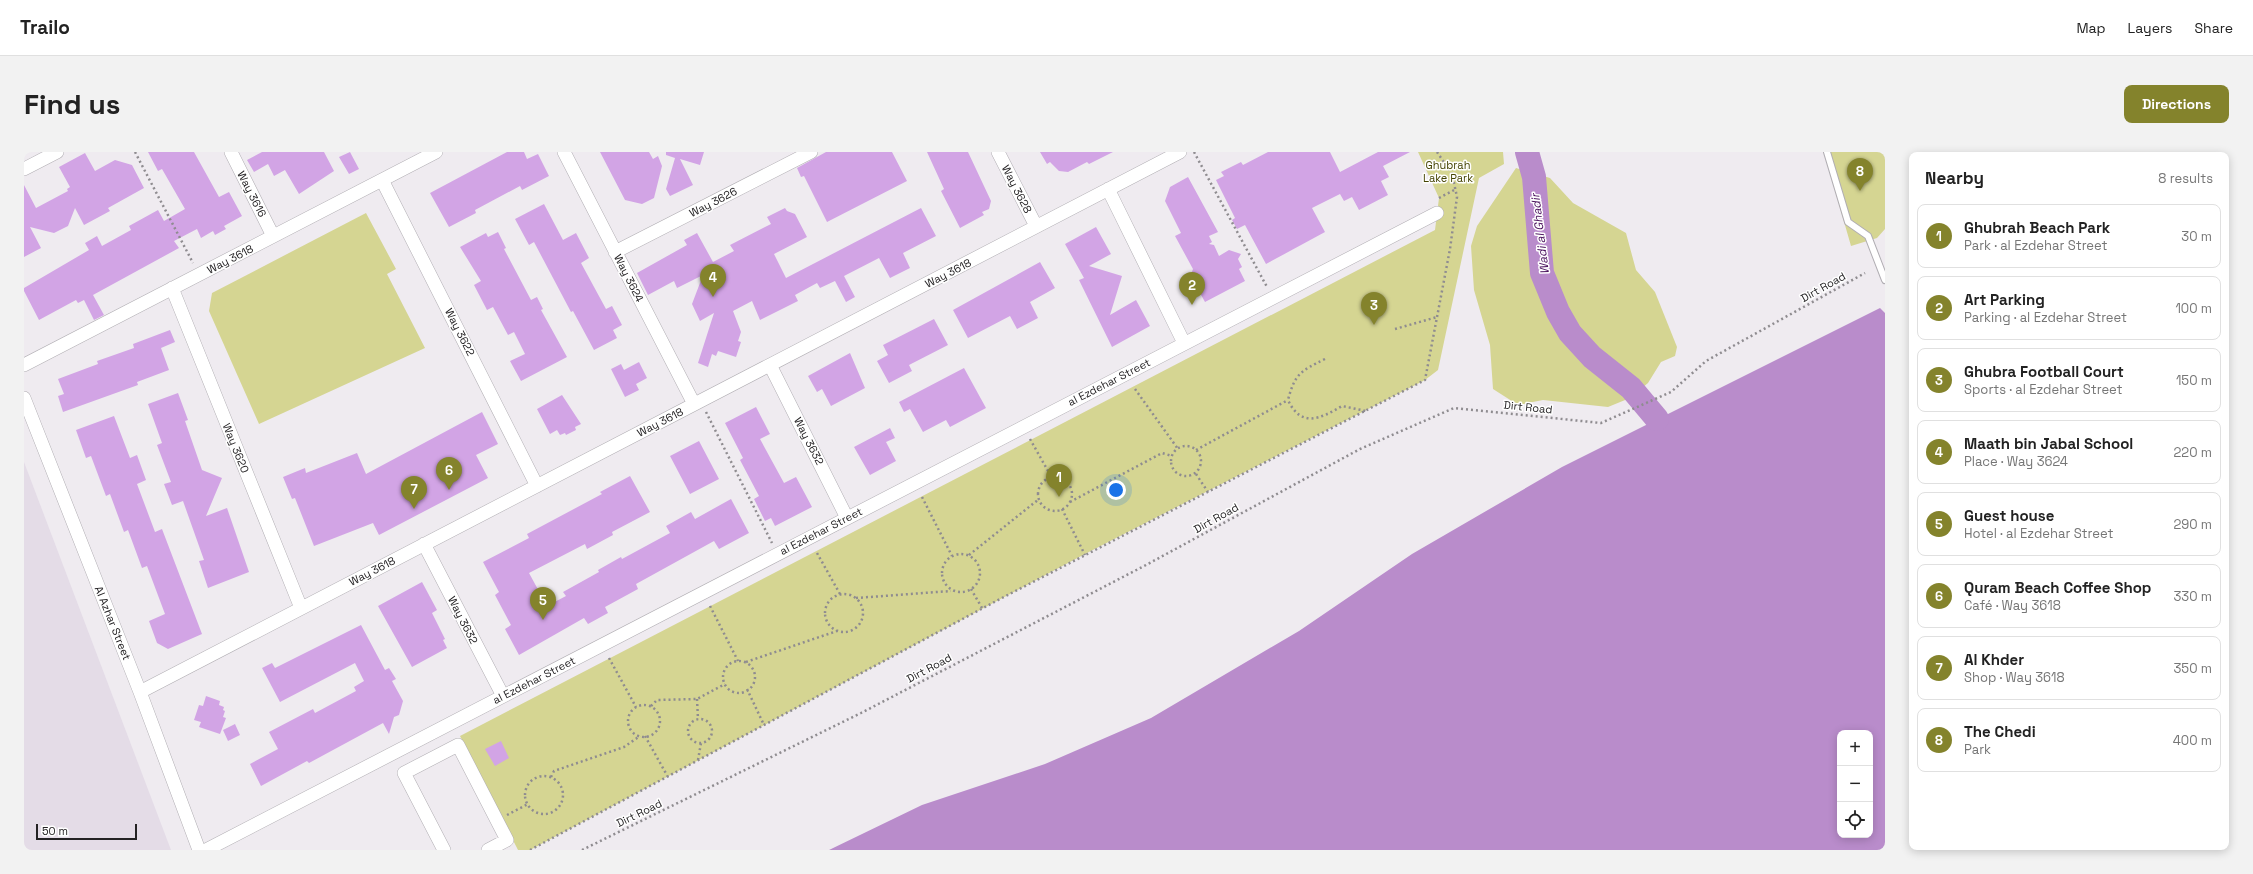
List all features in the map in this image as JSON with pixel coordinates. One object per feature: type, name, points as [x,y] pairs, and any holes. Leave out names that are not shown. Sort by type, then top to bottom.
[{"type":"street","points":[[24,169],[57,152]]},
{"type":"street","name":"Way 3616","points":[[231,152],[273,236]]},
{"type":"street","name":"Way 3618","points":[[24,365],[436,152]]},
{"type":"street","name":"Way 3624","points":[[564,152],[615,252],[697,403]]},
{"type":"street","name":"Way 3626","points":[[615,252],[811,152]]},
{"type":"street","name":"Way 3628","points":[[998,152],[1036,226]]},
{"type":"street","name":"Way 3618","points":[[140,692],[1180,152]]},
{"type":"street","name":"Way 3622","points":[[382,180],[538,486]]},
{"type":"street","points":[[1108,189],[1184,343]]},
{"type":"street","name":"al Ezdehar Street","points":[[206,850],[1437,213]]},
{"type":"street","name":"Way 3620","points":[[172,288],[301,608]]},
{"type":"street","name":"Way 3632","points":[[770,365],[847,518]]},
{"type":"street","name":"Al Azhar Street","points":[[24,398],[140,692],[199,850]]},
{"type":"street","name":"Way 3632","points":[[424,544],[503,696]]},
{"type":"street","points":[[444,850],[404,773],[458,745],[507,840],[488,850]]},
{"type":"lane","points":[[1827,152],[1848,222],[1868,236],[1885,280]]},
{"type":"path","points":[[136,152],[199,275]]},
{"type":"path","points":[[1194,152],[1272,298]]},
{"type":"path","points":[[530,850],[982,608],[1425,380],[1454,224],[1456,189],[1452,174],[1437,152]]},
{"type":"path","points":[[1439,198],[1456,189]]},
{"type":"path","name":"Dirt Road","points":[[582,850],[861,713],[1146,565],[1360,449],[1454,408],[1601,423],[1671,392],[1706,361],[1865,273]]},
{"type":"path","points":[[1395,329],[1437,318]]},
{"type":"path","points":[[1325,359],[1301,371],[1294,380],[1288,400],[1292,410],[1303,418],[1326,416],[1342,406],[1366,411]]},
{"type":"path","points":[[1135,390],[1178,449]]},
{"type":"path","points":[[1196,450],[1288,400]]},
{"type":"path","points":[[697,403],[778,554]]},
{"type":"path","points":[[1030,439],[1052,478]]},
{"type":"path","points":[[1185,446],[1196,450],[1201,456],[1201,466],[1191,476],[1181,476],[1176,473],[1171,465],[1172,456],[1178,449],[1185,446]]},
{"type":"path","points":[[1070,502],[1072,496],[1070,486],[1062,479],[1052,478],[1043,483],[1038,493],[1039,499],[1045,508],[1050,510],[1062,509],[1070,502],[1162,453],[1172,456]]},
{"type":"path","points":[[1196,474],[1208,492]]},
{"type":"path","points":[[922,497],[952,556]]},
{"type":"path","points":[[968,556],[1039,499]]},
{"type":"path","points":[[1062,509],[1084,555]]},
{"type":"path","points":[[818,553],[840,594]]},
{"type":"path","points":[[856,598],[953,590],[962,592],[971,589],[978,582],[980,570],[974,559],[962,554],[952,556],[945,562],[941,573],[946,585],[953,590]]},
{"type":"path","points":[[971,589],[982,608]]},
{"type":"path","points":[[746,662],[754,674],[752,684],[747,690],[735,692],[725,684],[724,671],[730,663],[738,661],[746,662],[838,631],[851,631],[861,622],[863,609],[856,598],[851,595],[840,594],[829,600],[825,612],[828,624],[838,631]]},
{"type":"path","points":[[710,606],[738,661]]},
{"type":"path","points":[[609,658],[636,707]]},
{"type":"path","points":[[651,706],[656,700],[697,699],[725,684]]},
{"type":"path","points":[[747,690],[764,724]]},
{"type":"path","points":[[697,699],[698,719]]},
{"type":"path","points":[[551,777],[554,770],[624,747],[640,736],[645,736],[655,732],[660,723],[658,713],[651,706],[646,705],[636,707],[632,710],[629,720],[631,729],[640,736]]},
{"type":"path","points":[[698,719],[709,722],[713,729],[709,740],[701,743],[693,741],[688,734],[689,726],[698,719]]},
{"type":"path","points":[[645,736],[668,777]]},
{"type":"path","points":[[698,760],[701,743]]},
{"type":"path","points":[[542,776],[551,777],[559,783],[562,788],[562,801],[560,806],[555,811],[543,814],[532,809],[528,804],[526,792],[531,781],[542,776]]},
{"type":"path","points":[[502,818],[528,804]]},
{"type":"shaded area","points":[[1880,308],[1885,313],[1885,850],[829,850],[922,805],[1045,764],[1151,718],[1299,631],[1412,554],[1562,467]]},
{"type":"shaded area","points":[[24,462],[171,850],[24,850]]},
{"type":"green space","name":"Ghubrah Lake Park","points":[[1418,152],[1503,152],[1504,164],[1479,178],[1438,370],[1425,380],[1085,554],[530,850],[518,850],[460,736],[1435,230],[1439,198]]},
{"type":"green space","points":[[1824,152],[1885,152],[1885,229],[1877,238],[1851,246]]},
{"type":"green space","points":[[1516,168],[1550,178],[1573,203],[1626,233],[1636,270],[1655,292],[1677,347],[1675,356],[1661,362],[1648,383],[1630,398],[1608,407],[1543,400],[1518,405],[1493,389],[1490,345],[1474,290],[1471,246],[1477,226]]},
{"type":"green space","points":[[366,213],[396,269],[387,274],[425,348],[259,424],[209,311],[212,293]]},
{"type":"building","points":[[148,152],[194,152],[219,197],[229,192],[242,216],[224,226],[226,229],[215,235],[213,231],[201,238],[197,229],[174,241],[179,248],[93,295],[104,315],[94,320],[84,300],[78,303],[76,300],[39,320],[24,291],[24,288],[89,250],[85,243],[97,236],[102,246],[131,230],[129,226],[158,210],[164,221],[185,209],[162,169],[158,171]]},
{"type":"building","points":[[262,152],[324,152],[334,171],[299,194],[285,170],[274,176],[268,164],[254,172],[247,160]]},
{"type":"building","points":[[350,152],[359,169],[349,174],[339,157]]},
{"type":"building","points":[[507,152],[524,152],[527,159],[538,154],[549,176],[522,190],[520,186],[475,210],[476,213],[449,227],[430,193]]},
{"type":"building","points":[[600,152],[649,152],[653,159],[658,156],[662,166],[654,198],[642,204],[625,200]]},
{"type":"building","points":[[666,152],[704,152],[700,165],[680,159],[693,185],[670,196],[666,189],[675,158],[666,155]]},
{"type":"building","points":[[826,152],[892,152],[907,181],[827,222],[804,176],[801,177],[797,168]]},
{"type":"building","points":[[927,152],[968,152],[991,201],[989,209],[982,212],[984,215],[960,228],[941,191],[944,189]]},
{"type":"building","points":[[1040,152],[1113,152],[1089,164],[1087,162],[1068,172],[1059,171],[1050,162],[1047,164]]},
{"type":"building","points":[[1268,152],[1330,152],[1340,172],[1378,152],[1410,152],[1383,166],[1389,177],[1381,181],[1388,195],[1359,210],[1352,197],[1344,201],[1340,194],[1312,208],[1325,232],[1266,264],[1245,225],[1237,229],[1232,220],[1235,218],[1216,180],[1224,176],[1221,172],[1241,162],[1243,165]]},
{"type":"building","points":[[85,153],[95,171],[115,160],[132,165],[144,188],[108,208],[110,211],[84,225],[75,208],[68,226],[54,233],[30,227],[41,248],[24,257],[24,185],[36,208],[68,191],[67,189],[70,187],[59,167]]},
{"type":"building","points":[[1188,177],[1218,232],[1209,236],[1212,242],[1209,244],[1214,245],[1219,256],[1229,250],[1241,254],[1238,259],[1242,267],[1239,269],[1245,281],[1205,302],[1194,282],[1189,280],[1193,269],[1175,236],[1181,233],[1165,201],[1170,187]]},
{"type":"building","points":[[544,204],[563,240],[576,233],[589,258],[581,263],[606,309],[612,306],[622,325],[613,330],[617,338],[594,350],[573,311],[571,312],[534,242],[529,245],[515,219]]},
{"type":"building","points":[[785,208],[787,211],[795,214],[807,237],[774,254],[786,278],[921,208],[936,236],[903,253],[910,268],[890,278],[879,258],[844,276],[855,297],[846,302],[835,281],[820,288],[817,283],[795,295],[798,301],[760,320],[752,301],[733,311],[741,332],[738,341],[741,342],[736,357],[718,351],[716,356],[712,354],[708,367],[698,363],[714,313],[700,321],[692,304],[703,275],[677,288],[674,281],[648,295],[637,273],[687,245],[684,240],[697,233],[713,262],[734,251],[730,245],[771,224],[767,217]]},
{"type":"building","points":[[1096,227],[1111,254],[1089,266],[1122,276],[1110,315],[1136,300],[1150,326],[1112,347],[1079,280],[1084,278],[1065,244]]},
{"type":"building","points":[[498,232],[506,248],[504,249],[531,300],[537,297],[543,309],[541,310],[567,357],[521,381],[510,361],[525,354],[514,332],[508,335],[493,307],[487,310],[474,285],[481,281],[460,247],[486,233],[488,237]]},
{"type":"building","points":[[1040,262],[1055,288],[1030,302],[1038,318],[1017,329],[1010,316],[968,338],[953,310]]},
{"type":"building","points":[[934,319],[948,345],[909,365],[912,371],[889,383],[877,361],[888,355],[883,345]]},
{"type":"building","points":[[170,330],[175,342],[161,348],[169,370],[137,382],[138,385],[63,412],[58,396],[64,394],[58,379],[98,364],[97,361],[134,348],[133,344]]},
{"type":"building","points":[[850,353],[865,388],[831,406],[822,389],[817,392],[808,376]]},
{"type":"building","points":[[639,362],[647,378],[636,384],[639,390],[625,397],[611,369],[621,364],[624,370]]},
{"type":"building","points":[[964,368],[986,408],[950,427],[946,420],[923,432],[910,409],[904,412],[899,402]]},
{"type":"building","points":[[178,393],[188,420],[185,421],[202,470],[222,478],[206,516],[227,508],[249,572],[208,588],[199,561],[204,560],[183,501],[172,505],[164,484],[171,482],[157,445],[162,443],[148,404]]},
{"type":"building","points":[[562,395],[581,424],[575,427],[576,430],[566,435],[565,433],[560,435],[557,430],[550,434],[537,409]]},
{"type":"building","points":[[756,407],[770,434],[760,439],[784,483],[796,477],[812,507],[775,526],[771,518],[765,521],[754,499],[759,496],[740,460],[743,458],[725,423]]},
{"type":"building","points":[[482,412],[498,444],[476,455],[488,478],[379,535],[373,523],[314,546],[295,498],[292,499],[283,477],[305,468],[306,473],[357,453],[366,474]]},
{"type":"building","points":[[114,416],[130,458],[137,455],[146,480],[137,484],[155,532],[162,529],[202,634],[168,649],[157,643],[149,621],[165,614],[147,566],[142,568],[128,530],[124,532],[110,494],[106,496],[91,456],[86,458],[76,430]]},
{"type":"building","points":[[890,428],[895,438],[886,442],[896,461],[870,475],[854,447]]},
{"type":"building","points":[[699,441],[719,479],[690,494],[670,456]]},
{"type":"building","points":[[630,476],[650,512],[612,532],[613,535],[587,549],[585,544],[529,573],[547,606],[566,596],[563,592],[599,572],[598,570],[670,533],[666,526],[691,512],[695,519],[731,499],[749,533],[719,549],[714,541],[636,584],[638,589],[605,607],[608,613],[588,624],[584,618],[519,655],[505,629],[511,625],[495,595],[499,592],[483,562],[529,538],[527,534],[602,494],[600,492]]},
{"type":"building","points":[[422,582],[437,610],[432,613],[445,639],[443,640],[447,648],[412,667],[378,606]]},
{"type":"building","points":[[361,625],[385,670],[389,668],[396,679],[392,681],[403,701],[399,715],[394,717],[389,734],[383,723],[309,763],[307,761],[261,786],[250,764],[278,749],[269,732],[313,709],[315,713],[356,691],[354,687],[364,681],[355,663],[280,702],[262,668],[272,663],[275,668]]},
{"type":"building","points":[[206,696],[220,701],[219,705],[224,707],[223,710],[225,711],[223,717],[226,718],[220,734],[199,727],[201,722],[194,720],[199,705],[203,706]]},
{"type":"building","points":[[235,724],[240,735],[228,741],[223,730]]},
{"type":"building","points":[[501,741],[509,758],[495,766],[485,749]]},
{"type":"waterway","name":"Wadi al Ghadir","points":[[1527,152],[1534,177],[1542,273],[1558,312],[1570,333],[1592,357],[1631,388],[1657,419]]},
{"type":"place","name":"The Chedi","points":[[1860,191]]},
{"type":"place","name":"Maath bin Jabal School","points":[[713,297]]},
{"type":"place","name":"Art Parking","points":[[1192,305]]},
{"type":"place","name":"Ghubra Football Court","points":[[1374,325]]},
{"type":"place","name":"Quram Beach Coffee Shop","points":[[449,490]]},
{"type":"place","name":"Ghubrah Beach Park","points":[[1059,497]]},
{"type":"place","name":"Al Khder","points":[[414,509]]},
{"type":"place","name":"Guest house","points":[[543,620]]}]
